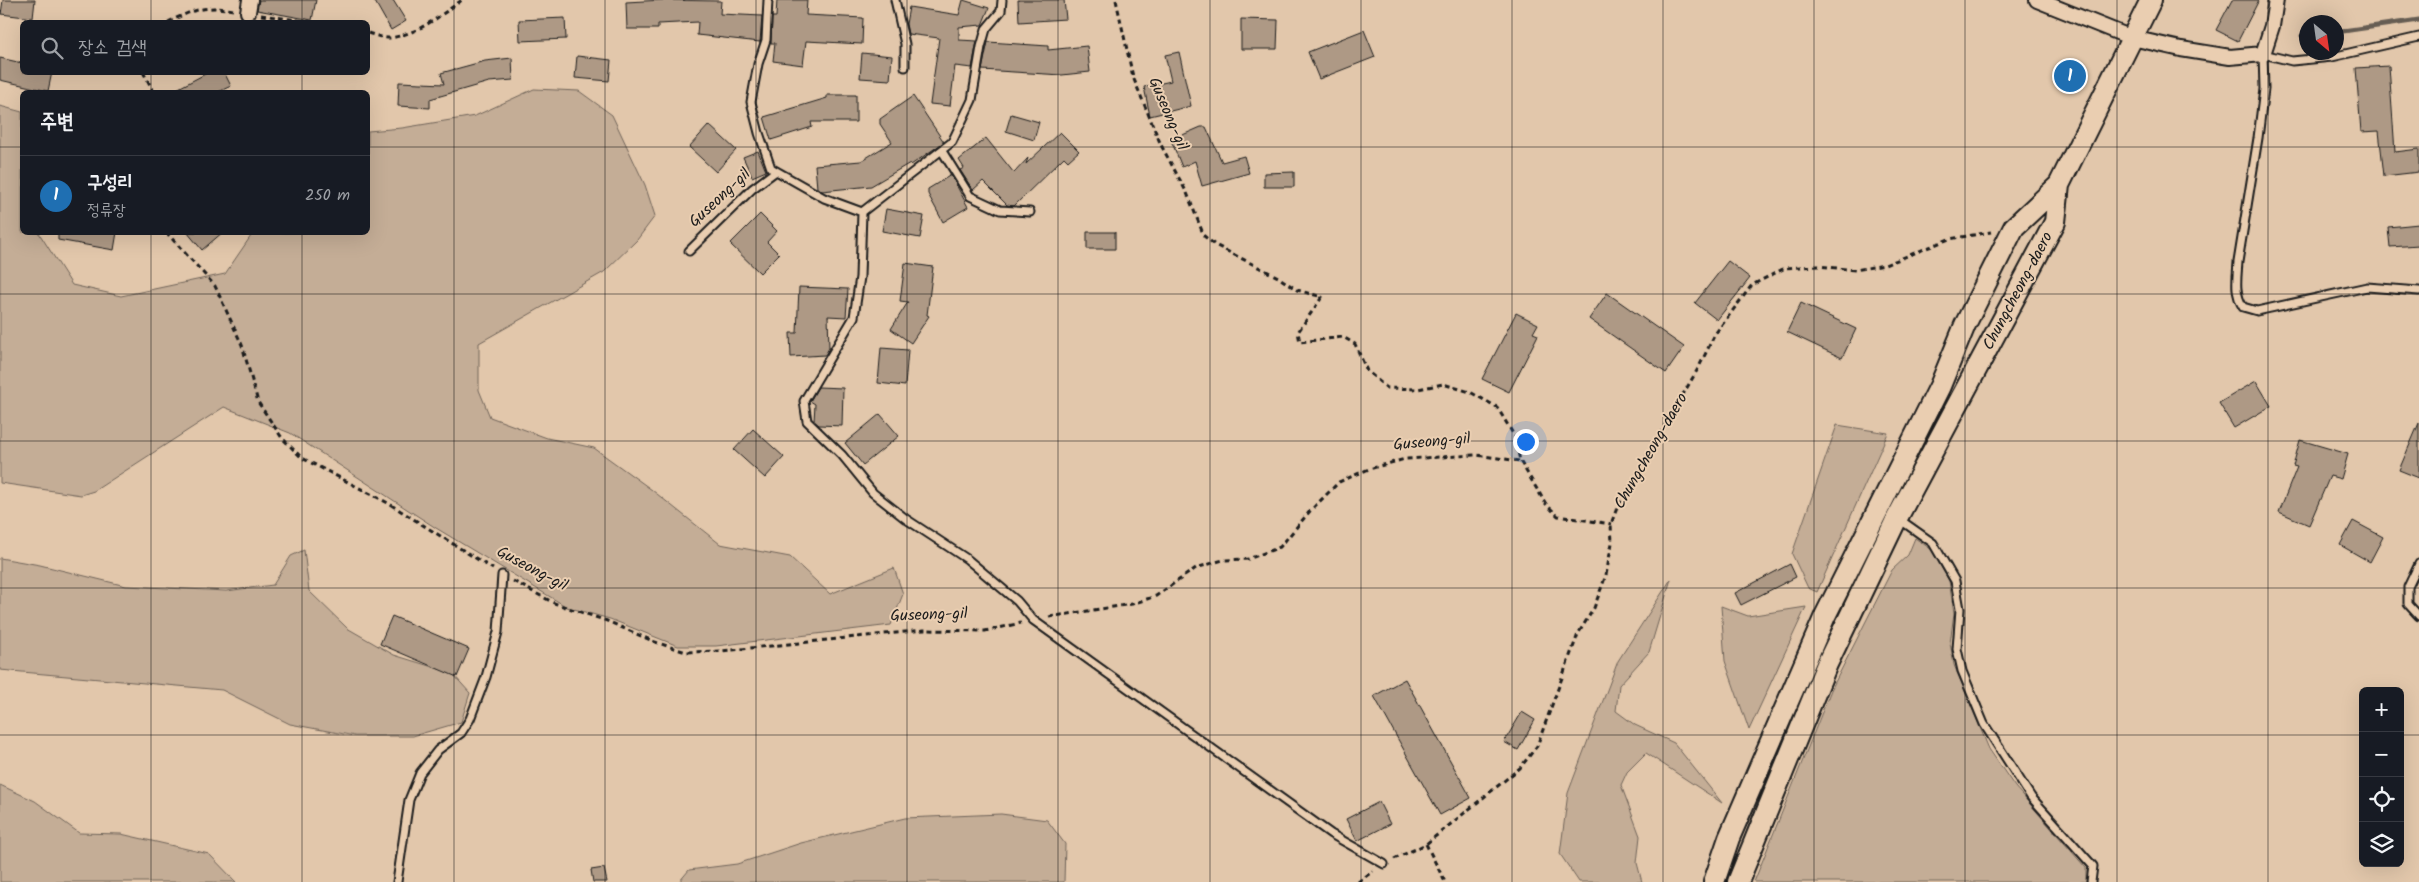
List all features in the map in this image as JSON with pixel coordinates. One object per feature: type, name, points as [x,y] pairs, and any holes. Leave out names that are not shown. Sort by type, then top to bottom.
[{"type":"main road","name":"Chungcheong-daero","points":[[1738,882],[1827,664],[1897,518],[2055,222],[2059,185],[2151,0]]},
{"type":"main road","name":"Chungcheong-daero","points":[[1714,882],[1729,838],[1825,616],[1940,386],[1965,325],[2014,227],[2059,185]]},
{"type":"street","points":[[2037,0],[2132,38],[2230,57],[2262,54],[2272,26],[2276,0]]},
{"type":"lane","name":"Guseong-gil","points":[[768,0],[766,40],[758,64],[751,102],[758,133],[771,168],[824,198],[862,212]]},
{"type":"lane","points":[[895,0],[905,44],[905,67]]},
{"type":"lane","points":[[1002,0],[1001,11],[986,29],[972,100],[952,142],[862,212],[860,277],[854,317],[804,401],[807,421],[842,454],[873,493],[906,519],[967,559],[1017,601],[1033,620],[1331,834],[1384,864]]},
{"type":"lane","points":[[2419,37],[2332,57],[2292,62],[2262,54],[2264,89],[2238,262],[2236,287],[2238,299],[2243,307],[2257,311],[2367,286],[2419,291]]},
{"type":"lane","points":[[942,151],[970,196],[1000,210],[1030,212]]},
{"type":"lane","name":"Guseong-gil","points":[[689,251],[752,189],[776,171]]},
{"type":"lane","points":[[1897,518],[1933,543],[1956,581],[1960,609],[1957,650],[1962,671],[1984,724],[2031,798],[2093,866],[2091,882]]},
{"type":"lane","points":[[2419,564],[2408,587],[2408,604],[2419,616]]},
{"type":"lane","points":[[397,882],[408,800],[420,773],[438,750],[461,733],[470,719],[486,677],[498,632],[502,575]]},
{"type":"path","points":[[370,33],[389,38],[426,26],[462,0]]},
{"type":"path","name":"Guseong-gil","points":[[169,235],[215,286],[229,312],[242,345],[258,402],[282,438],[302,458],[388,503],[502,575],[554,603],[607,621],[656,642],[686,652],[722,651],[924,630],[985,631],[1033,620],[1132,604],[1156,596],[1196,568],[1223,560],[1248,560],[1280,547],[1310,511],[1339,482],[1369,468],[1405,459],[1476,455],[1520,461],[1515,437],[1497,407],[1470,392],[1443,384],[1418,389],[1387,388],[1367,371],[1355,344],[1343,338],[1300,342],[1298,332],[1322,297],[1296,290],[1278,277],[1215,245],[1204,236],[1187,193],[1161,146],[1133,77],[1116,0]]},
{"type":"path","points":[[145,75],[153,90]]},
{"type":"path","name":"Chungcheong-daero","points":[[1358,882],[1384,864],[1426,844],[1520,768],[1537,746],[1578,634],[1594,608],[1606,575],[1612,544],[1611,524],[1616,508],[1699,367],[1715,334],[1752,285],[1785,268],[1818,266],[1855,270],[1885,266],[1949,239],[2014,227]]},
{"type":"path","points":[[1520,461],[1546,504],[1558,516],[1611,524]]},
{"type":"path","points":[[1426,844],[1445,882]]},
{"type":"shaded area","points":[[534,89],[579,91],[612,115],[645,185],[655,216],[637,240],[604,272],[479,343],[479,390],[490,417],[547,438],[594,448],[652,490],[720,544],[790,557],[830,594],[894,568],[903,594],[891,625],[716,646],[678,646],[610,619],[567,607],[436,528],[290,433],[224,407],[94,491],[81,495],[0,483],[0,106],[20,111],[20,235],[40,235],[72,285],[121,296],[225,274],[252,235],[370,235],[370,131],[402,128],[475,116]]},
{"type":"shaded area","points":[[1837,425],[1888,433],[1817,592],[1808,588],[1792,554]]},
{"type":"shaded area","points":[[1915,538],[1932,550],[1949,581],[1954,613],[1950,643],[1954,665],[1989,749],[2015,787],[2086,868],[2086,882],[1754,882],[1831,690],[1892,570],[1908,555]]},
{"type":"shaded area","points":[[304,550],[309,591],[347,628],[394,655],[452,673],[470,693],[461,722],[413,736],[355,736],[290,724],[222,690],[0,670],[0,558],[40,565],[126,586],[226,591],[273,585],[291,556]]},
{"type":"shaded area","points":[[1671,579],[1649,652],[1619,685],[1616,711],[1635,725],[1674,743],[1722,803],[1646,753],[1627,772],[1621,785],[1640,836],[1637,863],[1642,882],[1579,882],[1560,854],[1568,793],[1618,661]]},
{"type":"shaded area","points":[[1721,606],[1748,616],[1806,607],[1749,730],[1725,661]]},
{"type":"shaded area","points":[[0,785],[35,801],[79,833],[121,834],[209,854],[236,882],[0,882]]},
{"type":"shaded area","points":[[1001,814],[1047,820],[1065,844],[1064,882],[679,882],[689,870],[737,864],[801,843],[905,818]]},
{"type":"building","points":[[3,0],[35,0],[33,18],[1,14]]},
{"type":"building","points":[[259,0],[316,0],[312,20],[257,10]]},
{"type":"building","points":[[374,0],[393,0],[406,21],[391,30]]},
{"type":"building","points":[[662,0],[721,1],[720,14],[762,16],[760,42],[697,35],[698,22],[658,24],[658,29],[627,29],[626,2]]},
{"type":"building","points":[[777,0],[807,0],[806,15],[863,18],[862,44],[806,41],[803,65],[773,61],[775,43],[771,43],[772,17],[776,17]]},
{"type":"building","points":[[963,0],[989,8],[982,25],[959,27],[959,40],[977,41],[972,68],[955,66],[950,106],[930,104],[939,38],[908,34],[906,24],[909,7],[959,15]]},
{"type":"building","points":[[1018,0],[1064,0],[1066,19],[1019,22]]},
{"type":"building","points":[[2232,0],[2259,0],[2238,41],[2216,30]]},
{"type":"building","points":[[565,18],[566,39],[520,41],[519,20]]},
{"type":"building","points":[[1241,19],[1278,20],[1277,49],[1241,49]]},
{"type":"building","points":[[1364,30],[1375,57],[1319,79],[1308,52]]},
{"type":"building","points":[[988,42],[1048,46],[1048,50],[1087,46],[1090,72],[1062,75],[982,70]]},
{"type":"building","points":[[1179,52],[1191,106],[1150,116],[1144,87],[1171,81],[1165,55]]},
{"type":"building","points":[[862,53],[892,56],[890,80],[860,78]]},
{"type":"building","points":[[577,56],[611,60],[609,81],[575,78]]},
{"type":"building","points":[[0,58],[20,63],[20,75],[51,75],[48,90],[0,80]]},
{"type":"building","points":[[512,58],[513,80],[489,82],[430,99],[430,108],[398,106],[399,82],[444,84],[441,73],[485,61]]},
{"type":"building","points":[[2389,66],[2395,152],[2419,149],[2419,172],[2384,176],[2379,131],[2361,132],[2356,68]]},
{"type":"building","points":[[203,75],[226,75],[231,86],[222,90],[175,90]]},
{"type":"building","points":[[827,95],[856,95],[856,122],[811,122],[812,127],[771,140],[764,117],[827,98]]},
{"type":"building","points":[[913,96],[944,142],[911,165],[910,163],[871,186],[822,191],[817,188],[815,165],[861,161],[892,142],[880,124],[880,119]]},
{"type":"building","points":[[1011,114],[1039,122],[1034,140],[1006,131]]},
{"type":"building","points":[[709,125],[736,150],[716,172],[689,147]]},
{"type":"building","points":[[1201,127],[1206,127],[1222,162],[1244,156],[1249,173],[1202,186],[1195,161],[1182,167],[1171,140]]},
{"type":"building","points":[[1060,132],[1079,151],[1068,161],[1064,157],[1014,206],[1007,205],[983,181],[973,190],[960,170],[964,168],[959,160],[986,138],[1014,173],[1028,158],[1026,164]]},
{"type":"building","points":[[758,151],[766,171],[752,177],[743,157]]},
{"type":"building","points":[[1294,172],[1294,187],[1264,187],[1264,173]]},
{"type":"building","points":[[951,175],[968,207],[943,222],[928,194],[928,189]]},
{"type":"building","points":[[886,209],[924,216],[920,238],[882,231]]},
{"type":"building","points":[[760,214],[777,231],[767,242],[779,254],[760,273],[730,244]]},
{"type":"building","points":[[2419,224],[2419,245],[2390,247],[2388,227]]},
{"type":"building","points":[[1087,232],[1115,232],[1115,249],[1087,249]]},
{"type":"building","points":[[58,235],[116,235],[114,250],[58,240]]},
{"type":"building","points":[[190,235],[220,235],[202,250]]},
{"type":"building","points":[[1728,261],[1750,278],[1717,320],[1695,303]]},
{"type":"building","points":[[905,263],[933,267],[927,315],[929,316],[911,343],[891,329],[908,302],[900,301]]},
{"type":"building","points":[[799,287],[848,289],[846,317],[828,316],[829,348],[825,355],[791,357],[790,333],[797,333]]},
{"type":"building","points":[[1607,293],[1684,347],[1666,373],[1589,319]]},
{"type":"building","points":[[1801,303],[1856,329],[1842,358],[1787,332]]},
{"type":"building","points":[[1516,313],[1538,324],[1533,333],[1538,335],[1509,392],[1482,379]]},
{"type":"building","points":[[881,348],[908,350],[905,386],[878,383]]},
{"type":"building","points":[[2256,381],[2271,406],[2234,428],[2219,403]]},
{"type":"building","points":[[818,387],[843,388],[842,426],[819,425],[814,421],[815,404],[810,401]]},
{"type":"building","points":[[880,414],[899,436],[863,465],[845,443]]},
{"type":"building","points":[[2419,423],[2419,478],[2399,470]]},
{"type":"building","points":[[753,429],[784,457],[765,478],[734,450]]},
{"type":"building","points":[[2300,440],[2348,454],[2341,479],[2330,476],[2309,525],[2279,512],[2297,467],[2293,466]]},
{"type":"building","points":[[2353,521],[2383,537],[2370,562],[2340,545]]},
{"type":"building","points":[[1790,564],[1796,577],[1741,605],[1735,593]]},
{"type":"building","points":[[392,616],[469,649],[457,677],[380,644]]},
{"type":"building","points":[[1405,679],[1471,798],[1440,815],[1374,696]]},
{"type":"building","points":[[1522,712],[1535,720],[1518,750],[1504,742]]},
{"type":"building","points":[[1379,802],[1390,824],[1357,841],[1346,819]]},
{"type":"building","points":[[604,868],[607,882],[593,882],[591,870]]},
{"type":"waterway","points":[[2344,31],[2419,20]]},
{"type":"place","name":"구성리","points":[[2070,76]]}]
